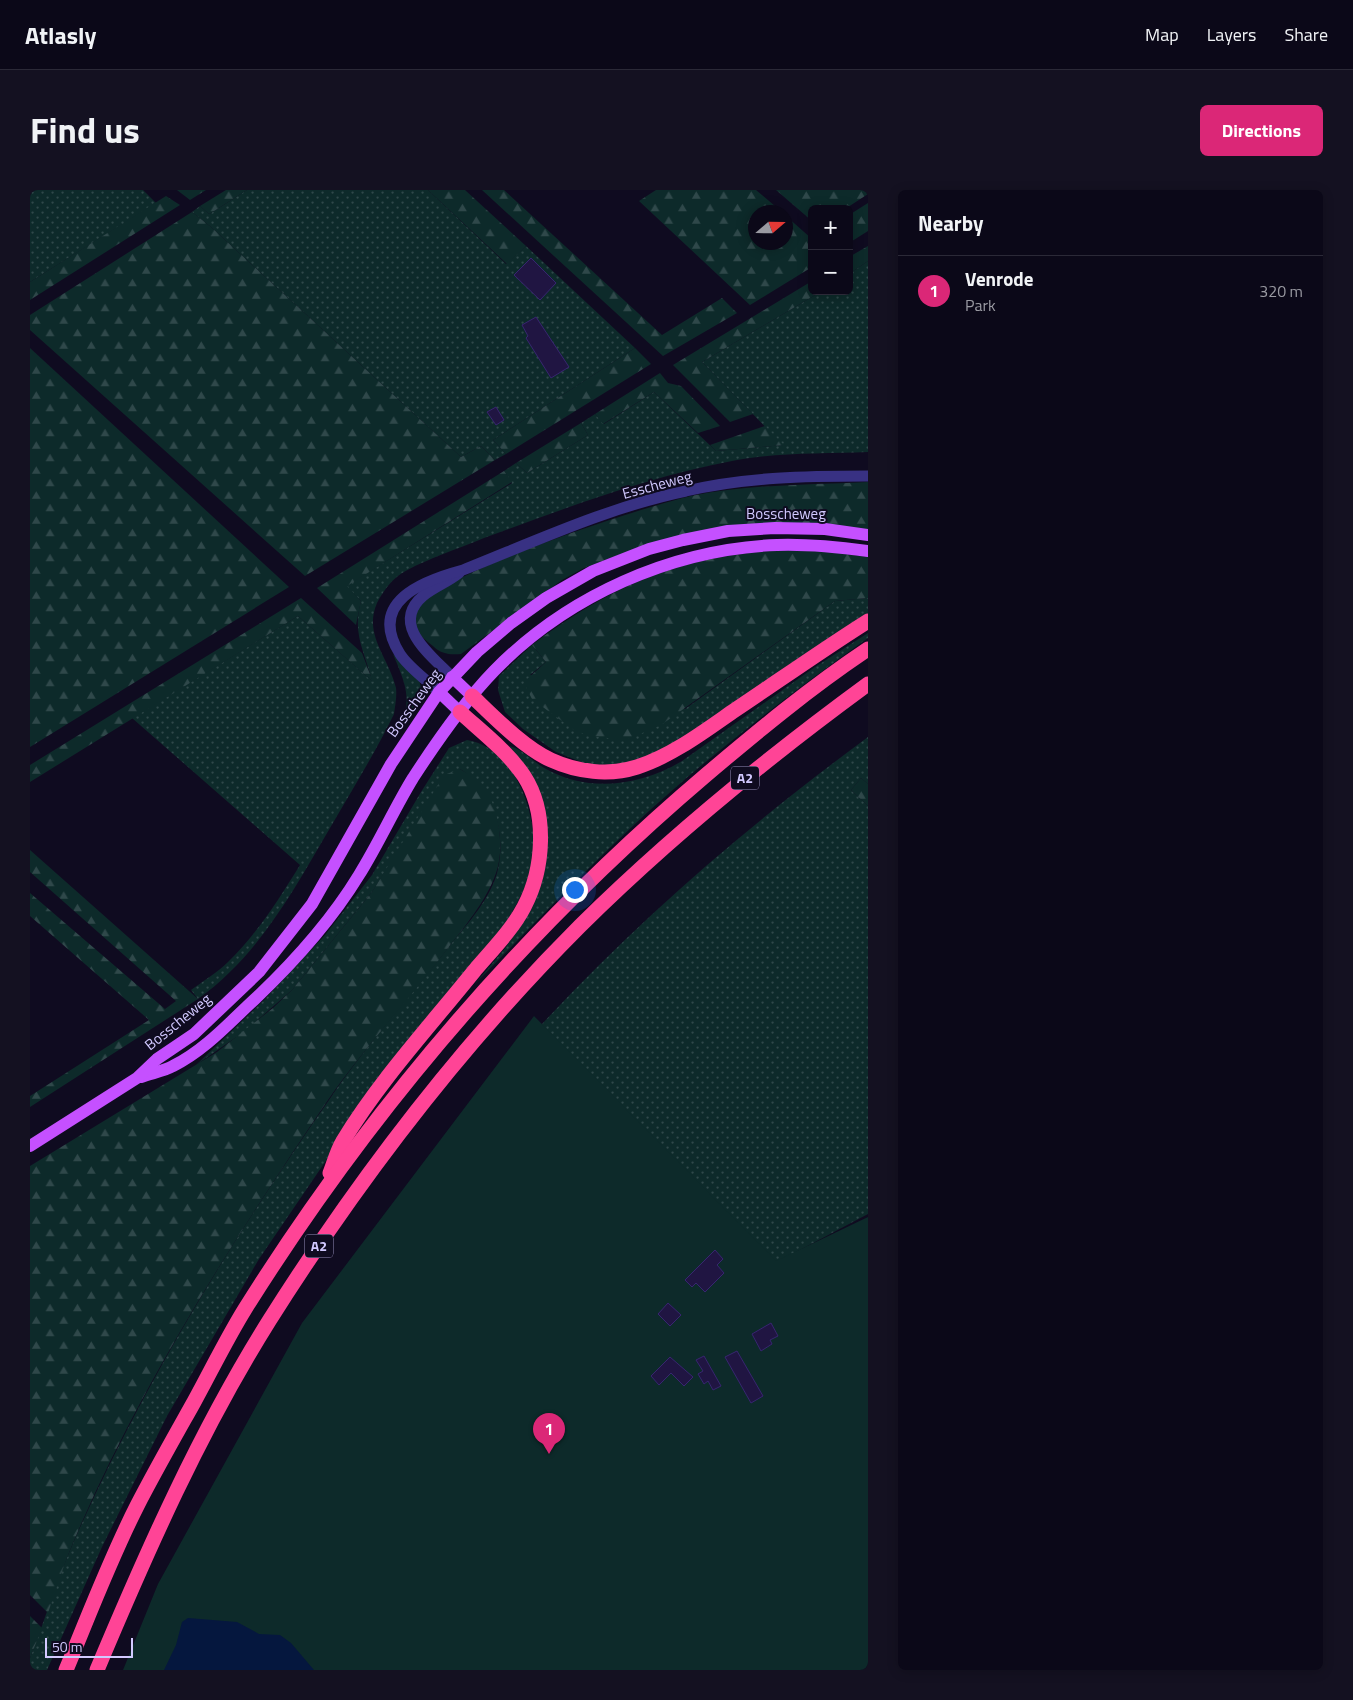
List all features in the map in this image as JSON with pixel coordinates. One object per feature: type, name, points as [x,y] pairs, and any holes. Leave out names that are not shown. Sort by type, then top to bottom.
[{"type":"highway","points":[[472,696],[517,736],[550,760],[578,769],[604,773],[636,768],[672,752],[702,733],[868,621]]},
{"type":"highway","name":"A2","points":[[66,1670],[105,1576],[137,1506],[244,1311],[323,1192],[387,1106],[448,1031],[557,911],[658,816],[742,744],[868,649]]},
{"type":"highway","name":"A2","points":[[97,1670],[162,1519],[234,1382],[269,1322],[339,1216],[413,1118],[472,1044],[580,927],[678,837],[760,766],[868,684]]},
{"type":"highway","name":"A2","points":[[323,1192],[342,1143],[391,1074],[505,934],[524,908],[537,877],[541,842],[537,808],[525,777],[506,754],[460,712]]},
{"type":"main road","name":"Bosscheweg","points":[[30,1146],[137,1078],[156,1060],[194,1034],[260,972],[290,935],[340,857],[391,764],[439,692],[452,677],[511,623],[546,598],[593,571],[649,549],[728,531],[775,528],[825,529],[868,535]]},
{"type":"main road","name":"Bosscheweg","points":[[137,1078],[174,1066],[202,1047],[280,976],[334,911],[359,875],[412,780],[472,696],[494,670],[554,619],[588,598],[633,577],[688,559],[731,550],[777,545],[868,551]]},
{"type":"main road","points":[[452,677],[472,696]]},
{"type":"main road","points":[[439,692],[460,712]]},
{"type":"street","name":"Esscheweg","points":[[439,692],[401,656],[393,641],[389,620],[397,602],[412,590],[443,576],[615,511],[685,491],[742,481],[806,476],[868,476]]},
{"type":"street","name":"Esscheweg","points":[[452,677],[418,642],[411,630],[411,615],[416,604],[425,595],[446,583],[463,570]]},
{"type":"green space","points":[[30,190],[143,190],[156,203],[30,282]]},
{"type":"green space","points":[[177,190],[206,190],[190,200]]},
{"type":"green space","points":[[226,190],[247,190],[209,214],[200,206]]},
{"type":"green space","points":[[247,190],[428,190],[506,264],[526,246],[635,348],[493,440],[506,454],[495,460],[481,446],[461,457],[211,227],[192,212],[200,206],[209,214]]},
{"type":"green space","points":[[428,190],[465,190],[526,246],[507,264]]},
{"type":"green space","points":[[482,190],[504,190],[662,335],[722,298],[737,313],[663,356]]},
{"type":"green space","points":[[656,190],[756,190],[774,205],[748,205],[748,250],[793,250],[793,222],[808,235],[808,269],[750,305],[639,201]]},
{"type":"green space","points":[[776,190],[868,190],[868,194],[851,205],[808,205],[808,218]]},
{"type":"green space","points":[[166,196],[180,205],[30,300],[30,282]]},
{"type":"green space","points":[[868,203],[868,231],[853,240],[853,212]]},
{"type":"green space","points":[[192,212],[211,227],[461,457],[481,446],[495,460],[305,576],[30,330],[30,315]]},
{"type":"green space","points":[[868,246],[868,261],[853,271],[853,255]]},
{"type":"green space","points":[[868,261],[868,452],[749,458],[638,484],[484,538],[416,566],[392,581],[377,603],[373,626],[375,636],[396,688],[394,714],[316,852],[273,921],[239,963],[220,982],[198,999],[191,990],[224,966],[249,940],[276,903],[300,865],[132,718],[298,616],[372,681],[358,632],[361,601],[346,586],[512,483],[504,471],[516,463],[527,473],[588,435],[581,423],[595,414],[604,424],[654,392],[716,451],[783,445],[702,362],[815,295],[853,295],[853,271]]},
{"type":"green space","points":[[808,283],[808,295],[815,295],[702,362],[753,414],[730,422],[673,365]]},
{"type":"green space","points":[[30,348],[289,587],[30,747]]},
{"type":"green space","points":[[635,348],[651,364],[506,454],[493,440]]},
{"type":"green space","points":[[660,373],[668,383],[681,386],[720,426],[698,433],[654,392],[603,424],[595,414]]},
{"type":"green space","points":[[581,423],[588,435],[527,473],[516,463]]},
{"type":"green space","points":[[765,426],[784,445],[716,451],[710,445]]},
{"type":"green space","points":[[504,471],[512,482],[347,586],[361,601],[356,625],[317,588]]},
{"type":"green space","points":[[868,482],[868,531],[824,525],[645,545],[584,568],[562,580],[461,654],[449,654],[439,651],[420,634],[415,626],[417,609],[430,595],[459,579],[498,561],[632,513],[691,496],[735,489]]},
{"type":"green space","points":[[808,549],[868,557],[868,598],[835,601],[661,725],[626,740],[589,736],[574,730],[532,699],[526,687],[526,680],[546,662],[532,645],[565,621],[597,602],[661,573],[695,563],[767,551]]},
{"type":"green space","points":[[301,598],[362,653],[373,682],[298,616],[30,782],[30,765]]},
{"type":"green space","points":[[868,598],[868,619],[644,764],[589,765],[556,752],[523,729],[505,712],[498,690],[499,676],[532,645],[546,662],[530,675],[685,709],[835,601]]},
{"type":"green space","points":[[868,633],[868,638],[748,727],[635,824],[474,985],[506,947],[524,919],[546,859],[510,746],[520,750],[546,769],[562,777],[579,781],[597,784],[614,783],[632,781],[649,776],[666,770],[682,761],[815,667]]},
{"type":"green space","points":[[393,654],[419,680],[423,695],[410,719],[398,730],[406,710],[407,700],[404,683]]},
{"type":"green space","points":[[868,737],[868,784],[861,778],[851,790],[868,806],[868,1214],[758,1272],[531,1036],[610,955],[692,878],[778,806]]},
{"type":"green space","points":[[467,740],[484,746],[498,756],[510,769],[520,786],[527,804],[534,840],[529,876],[522,894],[503,927],[353,1121],[259,1259],[167,1416],[102,1547],[47,1670],[30,1670],[30,1658],[74,1541],[129,1426],[191,1314],[293,1152],[343,1080],[472,918],[491,890],[498,869],[500,855],[498,826],[489,800],[472,778],[460,769],[392,861],[372,892],[292,990],[245,1031],[196,1065],[264,1000],[325,935],[372,875],[449,748]]},
{"type":"green space","points":[[460,769],[476,779],[484,787],[497,817],[500,852],[499,863],[492,884],[467,924],[356,1062],[328,1100],[223,1260],[157,1372],[127,1428],[73,1543],[48,1613],[30,1595],[30,1166],[217,1052],[273,1008],[292,990],[372,892],[444,775]]},
{"type":"green space","points":[[861,778],[868,784],[868,806],[851,790]]},
{"type":"green space","points":[[30,850],[198,999],[30,1107],[30,1096],[149,1020],[30,916],[30,893],[165,1009],[176,1001],[30,872]]},
{"type":"green space","points":[[534,1016],[776,1261],[868,1217],[868,1670],[123,1670],[158,1584],[302,1323]]},
{"type":"green space","points":[[30,1616],[42,1628],[30,1658]]},
{"type":"water","points":[[188,1618],[237,1622],[259,1634],[280,1635],[291,1643],[314,1670],[164,1670],[176,1645],[182,1622]]},
{"type":"building","points":[[531,258],[556,283],[540,300],[514,275]]},
{"type":"building","points":[[536,317],[569,367],[551,378],[526,338],[528,336],[522,325]]},
{"type":"building","points":[[496,407],[504,420],[496,425],[487,412]]},
{"type":"building","points":[[715,1250],[723,1259],[717,1265],[724,1273],[705,1292],[696,1283],[692,1287],[685,1280]]},
{"type":"building","points":[[668,1303],[681,1315],[670,1326],[658,1314]]},
{"type":"building","points":[[771,1323],[778,1336],[770,1340],[772,1344],[761,1351],[752,1334]]},
{"type":"building","points":[[737,1351],[763,1396],[751,1403],[725,1357]]},
{"type":"building","points":[[704,1356],[721,1386],[713,1390],[708,1381],[704,1384],[698,1374],[703,1371],[696,1360]]},
{"type":"building","points":[[670,1357],[693,1377],[684,1386],[671,1373],[659,1385],[651,1376]]},
{"type":"place","name":"Venrode","points":[[549,1454]]}]
